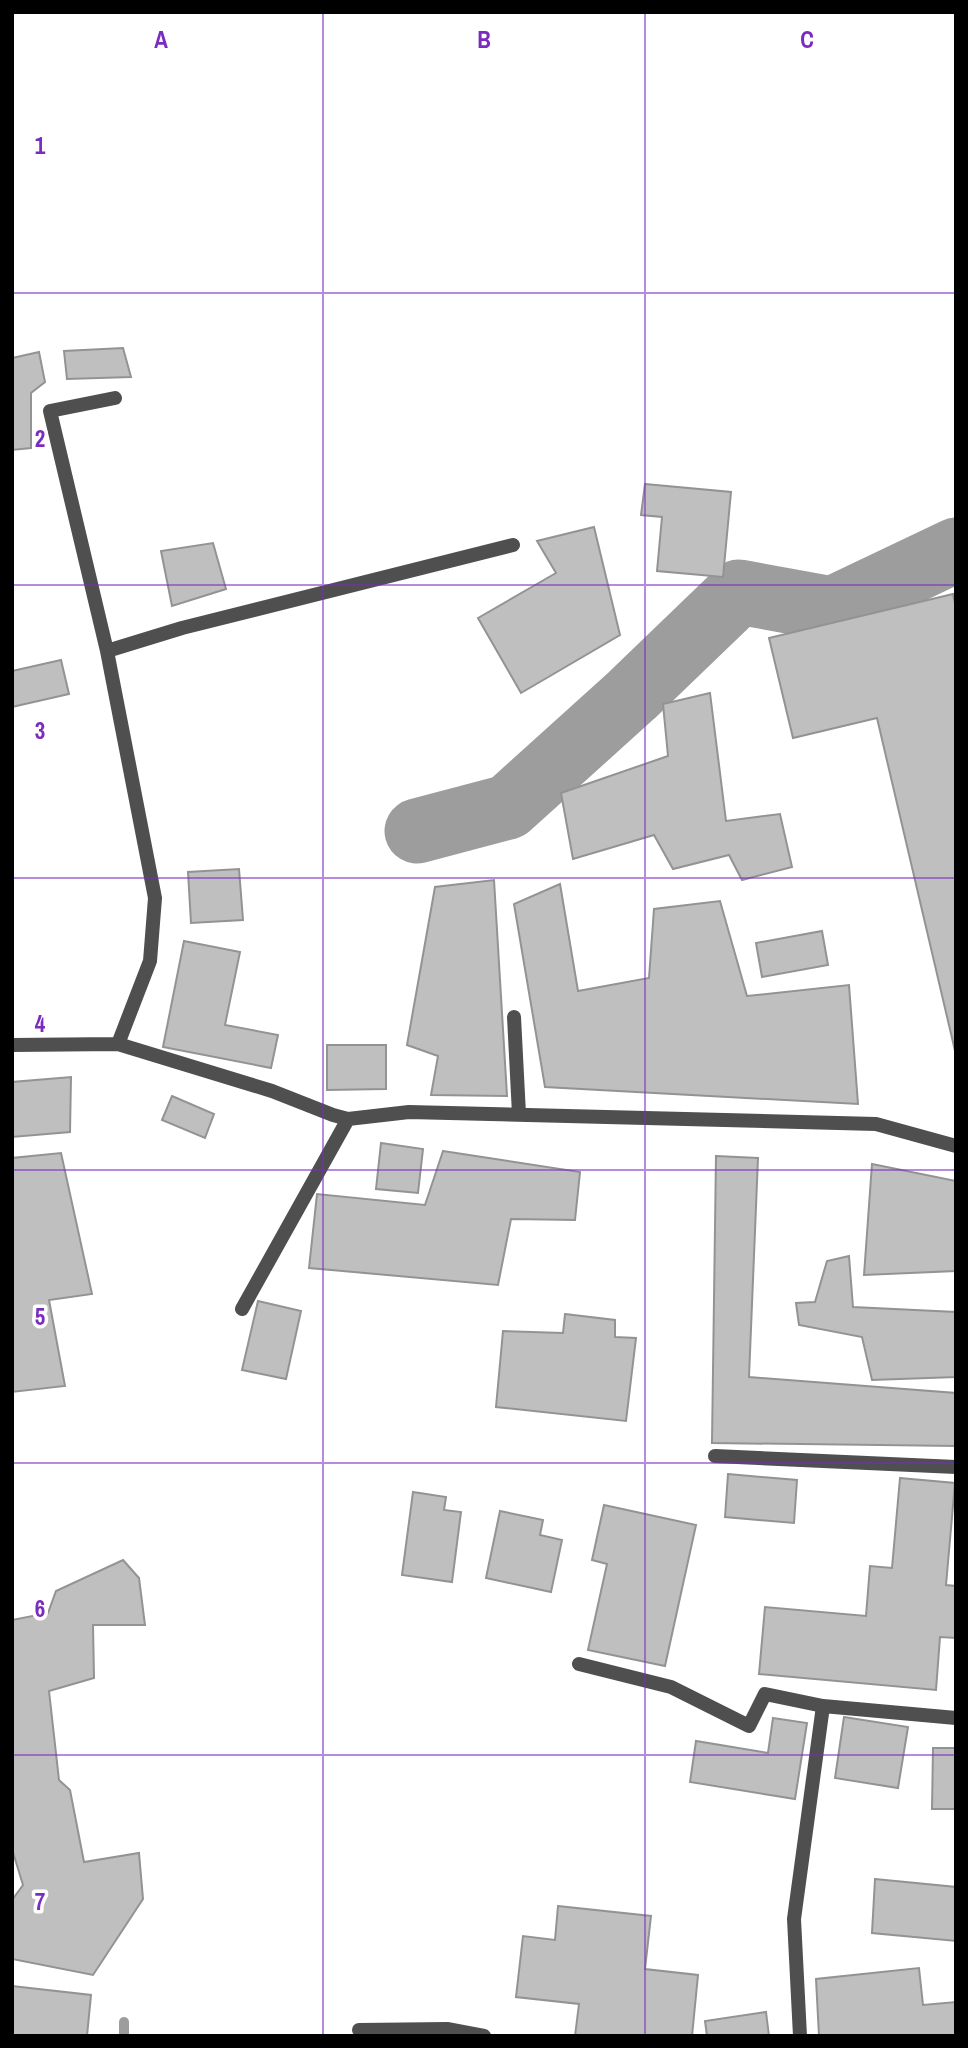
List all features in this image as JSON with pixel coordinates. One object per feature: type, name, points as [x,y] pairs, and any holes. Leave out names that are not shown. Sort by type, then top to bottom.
[{"type":"street","points":[[115,398],[50,411],[107,651],[155,898],[150,961],[118,1044]]},
{"type":"street","points":[[107,651],[182,628],[513,545]]},
{"type":"street","points":[[514,1017],[519,1115]]},
{"type":"street","points":[[12,1045],[118,1044],[272,1091],[348,1119],[408,1112],[876,1124],[956,1146]]},
{"type":"street","points":[[242,1309],[348,1119]]},
{"type":"street","points":[[715,1456],[956,1467]]},
{"type":"street","points":[[579,1664],[671,1687],[749,1726],[765,1694],[823,1706],[956,1718]]},
{"type":"street","points":[[800,2036],[794,1919],[823,1706]]},
{"type":"street","points":[[359,2030],[447,2029],[484,2036]]},
{"type":"building","points":[[123,348],[131,377],[67,379],[64,351]]},
{"type":"building","points":[[39,352],[45,382],[31,393],[31,448],[12,450],[12,358]]},
{"type":"building","points":[[645,484],[731,492],[723,577],[657,571],[662,517],[641,515]]},
{"type":"building","points":[[594,527],[620,635],[521,693],[478,618],[556,573],[537,541]]},
{"type":"building","points":[[213,543],[226,589],[172,606],[161,551]]},
{"type":"building","points":[[953,594],[956,608],[956,1055],[877,718],[793,738],[769,638]]},
{"type":"building","points":[[61,660],[69,694],[12,707],[12,671]]},
{"type":"building","points":[[710,693],[726,821],[780,814],[792,867],[742,880],[729,855],[673,869],[654,835],[573,859],[561,793],[668,756],[663,704]]},
{"type":"building","points":[[239,869],[243,920],[191,923],[188,872]]},
{"type":"building","points":[[494,880],[507,1096],[431,1095],[438,1056],[407,1045],[435,887]]},
{"type":"building","points":[[560,884],[578,991],[649,978],[654,909],[720,901],[747,996],[849,985],[858,1104],[545,1087],[514,904]]},
{"type":"building","points":[[822,931],[828,965],[762,977],[756,943]]},
{"type":"building","points":[[184,941],[240,952],[225,1025],[278,1035],[271,1068],[163,1047]]},
{"type":"building","points":[[327,1045],[386,1045],[386,1089],[327,1090]]},
{"type":"building","points":[[71,1077],[70,1132],[12,1137],[12,1082]]},
{"type":"building","points":[[172,1096],[214,1114],[205,1138],[162,1120]]},
{"type":"building","points":[[381,1143],[423,1149],[418,1193],[376,1189]]},
{"type":"building","points":[[443,1151],[580,1172],[575,1220],[511,1219],[498,1285],[309,1268],[317,1194],[425,1205]]},
{"type":"building","points":[[61,1153],[92,1294],[49,1300],[65,1386],[12,1392],[12,1158]]},
{"type":"building","points":[[716,1156],[758,1158],[749,1377],[956,1393],[956,1446],[712,1443]]},
{"type":"building","points":[[872,1164],[956,1181],[956,1271],[864,1275]]},
{"type":"building","points":[[849,1256],[853,1307],[956,1312],[956,1377],[872,1380],[862,1337],[799,1325],[796,1303],[815,1302],[827,1261]]},
{"type":"building","points":[[258,1301],[301,1311],[286,1379],[242,1370]]},
{"type":"building","points":[[565,1314],[615,1320],[615,1337],[636,1338],[626,1421],[496,1407],[503,1331],[563,1333]]},
{"type":"building","points":[[728,1474],[797,1480],[794,1523],[725,1517]]},
{"type":"building","points":[[900,1478],[955,1483],[946,1585],[956,1586],[956,1638],[940,1637],[936,1690],[759,1674],[765,1607],[866,1616],[870,1566],[892,1568]]},
{"type":"building","points":[[413,1492],[446,1497],[444,1510],[461,1512],[452,1582],[402,1575]]},
{"type":"building","points":[[604,1505],[696,1525],[665,1666],[588,1650],[607,1564],[592,1560]]},
{"type":"building","points":[[500,1511],[543,1520],[540,1535],[562,1540],[551,1592],[486,1578]]},
{"type":"building","points":[[123,1560],[139,1578],[145,1625],[93,1625],[94,1678],[49,1691],[59,1780],[70,1790],[84,1862],[139,1853],[143,1899],[93,1975],[12,1959],[12,1900],[23,1885],[12,1849],[12,1620],[48,1613],[56,1591]]},
{"type":"building","points":[[844,1717],[908,1727],[898,1788],[835,1778]]},
{"type":"building","points":[[773,1718],[807,1723],[795,1799],[690,1782],[696,1741],[768,1753]]},
{"type":"building","points":[[933,1748],[956,1748],[956,1809],[932,1809]]},
{"type":"building","points":[[875,1879],[956,1887],[956,1941],[872,1933]]},
{"type":"building","points":[[558,1906],[651,1916],[645,1969],[698,1975],[692,2036],[575,2036],[579,2004],[516,1997],[523,1936],[555,1940]]},
{"type":"building","points":[[919,1968],[923,2005],[956,2002],[956,2036],[819,2036],[816,1979]]},
{"type":"building","points":[[12,1986],[91,1995],[87,2036],[12,2036]]},
{"type":"building","points":[[766,2012],[769,2036],[707,2036],[705,2021]]},
{"type":"waterway","points":[[417,831],[508,807],[632,695],[739,592],[832,609],[956,550]]},
{"type":"waterway","points":[[124,2022],[124,2036]]}]
